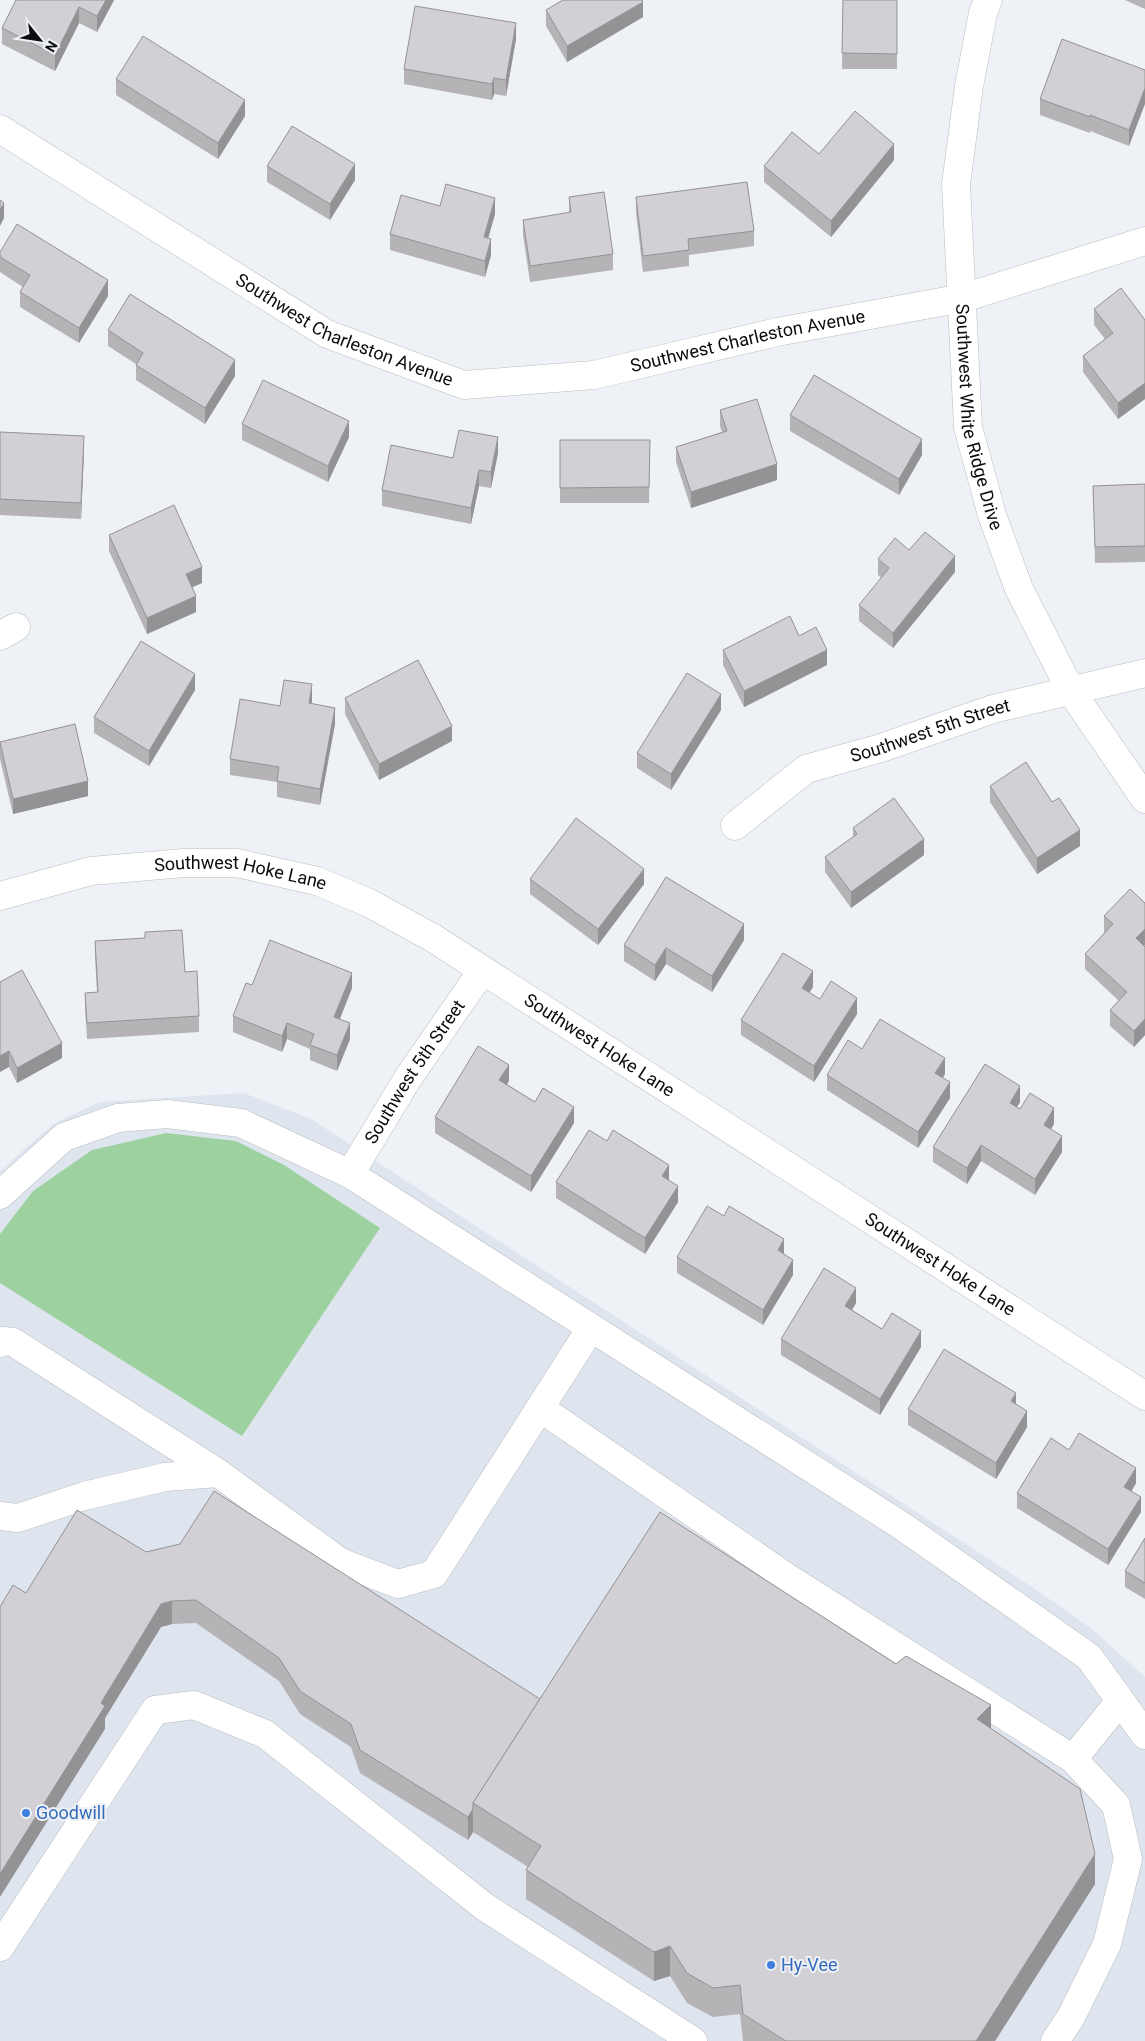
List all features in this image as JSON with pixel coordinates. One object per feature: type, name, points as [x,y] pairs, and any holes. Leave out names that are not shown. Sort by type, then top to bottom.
[{"type":"street","name":"Southwest White Ridge Drive","points":[[988,0],[983,13],[969,86],[956,184],[968,427],[992,515],[1019,589],[1071,692],[1145,799]]},
{"type":"street","name":"Southwest Charleston Avenue","points":[[0,130],[327,334],[464,385],[594,375],[777,332],[962,298],[1145,241]]},
{"type":"street","name":"Southwest 5th Street","points":[[735,826],[806,769],[881,748],[993,709],[1145,673]]},
{"type":"street","name":"Southwest Hoke Lane","points":[[0,896],[90,871],[184,863],[237,863],[317,880],[369,903],[433,938],[1145,1396]]},
{"type":"street","name":"Southwest 5th Street","points":[[350,1174],[408,1078],[482,970]]},
{"type":"street","points":[[0,1195],[64,1137],[118,1118],[167,1114],[241,1123],[350,1174],[902,1526],[1080,1651],[1088,1657],[1145,1735]]},
{"type":"street","points":[[0,1343],[3,1341],[14,1342],[218,1473],[340,1562],[398,1584],[434,1574],[591,1328]]},
{"type":"street","points":[[540,1408],[788,1578],[1073,1759],[1116,1805],[1128,1859],[1107,1944],[1071,2017],[1055,2041]]},
{"type":"street","points":[[0,1516],[18,1518],[84,1496],[166,1477],[218,1473]]},
{"type":"street","points":[[1073,1759],[1120,1701]]},
{"type":"street","points":[[0,1946],[155,1710],[194,1705],[265,1734],[489,1910],[693,2041]]},
{"type":"shaded area","points":[[244,1093],[311,1119],[1035,1589],[1092,1629],[1145,1677],[1145,2041],[0,2041],[0,1171],[53,1124],[99,1102]]},
{"type":"green space","points":[[166,1133],[236,1141],[284,1165],[380,1228],[242,1436],[0,1283],[0,1234],[33,1191],[92,1150]]},
{"type":"building","points":[[16,0],[106,0],[97,16],[79,7],[55,55],[2,28]]},
{"type":"building","points":[[563,0],[642,0],[643,2],[567,46],[546,10]]},
{"type":"building","points":[[843,0],[897,0],[897,54],[842,53]]},
{"type":"building","points":[[415,6],[516,23],[506,80],[494,78],[492,84],[404,69]]},
{"type":"building","points":[[143,36],[245,100],[218,143],[116,79]]},
{"type":"building","points":[[1062,39],[1145,70],[1145,88],[1129,130],[1040,99]]},
{"type":"building","points":[[855,111],[894,144],[831,221],[764,166],[792,132],[819,154]]},
{"type":"building","points":[[292,126],[355,164],[330,204],[267,166]]},
{"type":"building","points":[[747,182],[754,231],[688,239],[689,250],[643,256],[636,197]]},
{"type":"building","points":[[446,184],[495,198],[484,237],[491,239],[485,261],[390,234],[401,195],[440,206]]},
{"type":"building","points":[[604,192],[613,254],[530,266],[523,220],[571,212],[569,197]]},
{"type":"building","points":[[0,200],[4,203],[0,210]]},
{"type":"building","points":[[17,224],[108,280],[79,328],[20,292],[30,275],[0,257],[0,252]]},
{"type":"building","points":[[1121,288],[1145,320],[1145,383],[1118,403],[1083,356],[1113,333],[1094,309]]},
{"type":"building","points":[[130,294],[235,360],[205,408],[136,365],[143,353],[108,330]]},
{"type":"building","points":[[814,375],[922,439],[899,479],[790,415]]},
{"type":"building","points":[[263,380],[349,421],[328,466],[242,424]]},
{"type":"building","points":[[757,399],[777,464],[691,492],[676,447],[727,431],[720,410]]},
{"type":"building","points":[[459,430],[498,437],[491,472],[479,470],[471,508],[382,490],[391,445],[453,458]]},
{"type":"building","points":[[0,432],[84,436],[81,503],[0,499]]},
{"type":"building","points":[[560,440],[650,440],[649,487],[560,488]]},
{"type":"building","points":[[1145,484],[1145,546],[1095,547],[1093,486]]},
{"type":"building","points":[[174,505],[202,567],[186,574],[196,596],[147,618],[109,535]]},
{"type":"building","points":[[925,532],[955,556],[893,633],[859,605],[889,568],[878,559],[895,538],[909,550]]},
{"type":"building","points":[[790,616],[799,636],[816,627],[827,650],[744,691],[723,650]]},
{"type":"building","points":[[141,641],[195,674],[149,751],[94,717]]},
{"type":"building","points":[[418,660],[452,726],[379,764],[345,698]]},
{"type":"building","points":[[687,673],[721,694],[671,774],[637,753]]},
{"type":"building","points":[[284,680],[312,684],[309,703],[335,708],[320,789],[277,781],[279,767],[230,759],[240,699],[280,706]]},
{"type":"building","points":[[75,724],[88,781],[13,799],[0,742]]},
{"type":"building","points":[[1026,762],[1052,802],[1059,798],[1080,830],[1037,858],[990,786]]},
{"type":"building","points":[[894,798],[924,839],[851,892],[825,857],[857,834],[853,828]]},
{"type":"building","points":[[576,818],[644,869],[598,929],[530,879]]},
{"type":"building","points":[[666,877],[744,924],[712,976],[666,948],[655,965],[624,945]]},
{"type":"building","points":[[1130,889],[1145,903],[1145,929],[1136,938],[1145,947],[1145,1019],[1134,1031],[1110,1010],[1127,992],[1085,954],[1113,924],[1104,916]]},
{"type":"building","points":[[182,930],[185,972],[197,971],[199,1016],[87,1023],[85,993],[98,992],[95,941],[145,938],[145,932]]},
{"type":"building","points":[[270,940],[352,973],[334,1017],[350,1023],[337,1055],[310,1045],[314,1034],[287,1023],[282,1036],[233,1016],[246,983],[252,985]]},
{"type":"building","points":[[783,953],[813,971],[802,988],[820,999],[831,981],[857,998],[814,1066],[741,1020]]},
{"type":"building","points":[[22,970],[62,1043],[17,1068],[9,1051],[0,1056],[0,982]]},
{"type":"building","points":[[880,1019],[945,1058],[935,1073],[950,1082],[918,1132],[827,1075],[848,1040],[862,1049]]},
{"type":"building","points":[[478,1046],[509,1065],[499,1080],[535,1102],[543,1088],[574,1107],[531,1176],[435,1117]]},
{"type":"building","points":[[985,1064],[1020,1086],[1010,1103],[1020,1109],[1030,1093],[1054,1108],[1044,1125],[1062,1136],[1035,1179],[981,1145],[967,1168],[933,1147]]},
{"type":"building","points":[[589,1130],[607,1141],[613,1130],[669,1165],[662,1176],[678,1186],[645,1238],[556,1182]]},
{"type":"building","points":[[707,1206],[724,1216],[729,1206],[784,1239],[778,1250],[793,1260],[763,1310],[677,1257]]},
{"type":"building","points":[[824,1268],[856,1288],[845,1306],[882,1329],[892,1313],[921,1331],[880,1399],[781,1339]]},
{"type":"building","points":[[944,1349],[1016,1393],[1011,1401],[1027,1411],[996,1463],[908,1409]]},
{"type":"building","points":[[1079,1433],[1136,1468],[1124,1487],[1141,1497],[1108,1549],[1017,1493],[1051,1438],[1069,1450]]},
{"type":"building","points":[[214,1491],[540,1699],[473,1803],[473,1809],[468,1817],[360,1750],[351,1724],[300,1691],[279,1658],[196,1600],[172,1601],[161,1604],[101,1703],[105,1706],[0,1874],[0,1607],[13,1585],[26,1593],[77,1510],[146,1552],[180,1544]]},
{"type":"building","points":[[660,1512],[896,1664],[906,1656],[991,1705],[977,1719],[1080,1789],[1095,1854],[976,2041],[786,2041],[743,2014],[740,1985],[713,1988],[687,1973],[670,1946],[654,1952],[526,1870],[541,1846],[473,1803]]},
{"type":"building","points":[[1145,1538],[1145,1583],[1125,1571]]},
{"type":"place","name":"Goodwill","points":[[26,1813]]},
{"type":"place","name":"Hy-Vee","points":[[771,1965]]}]
